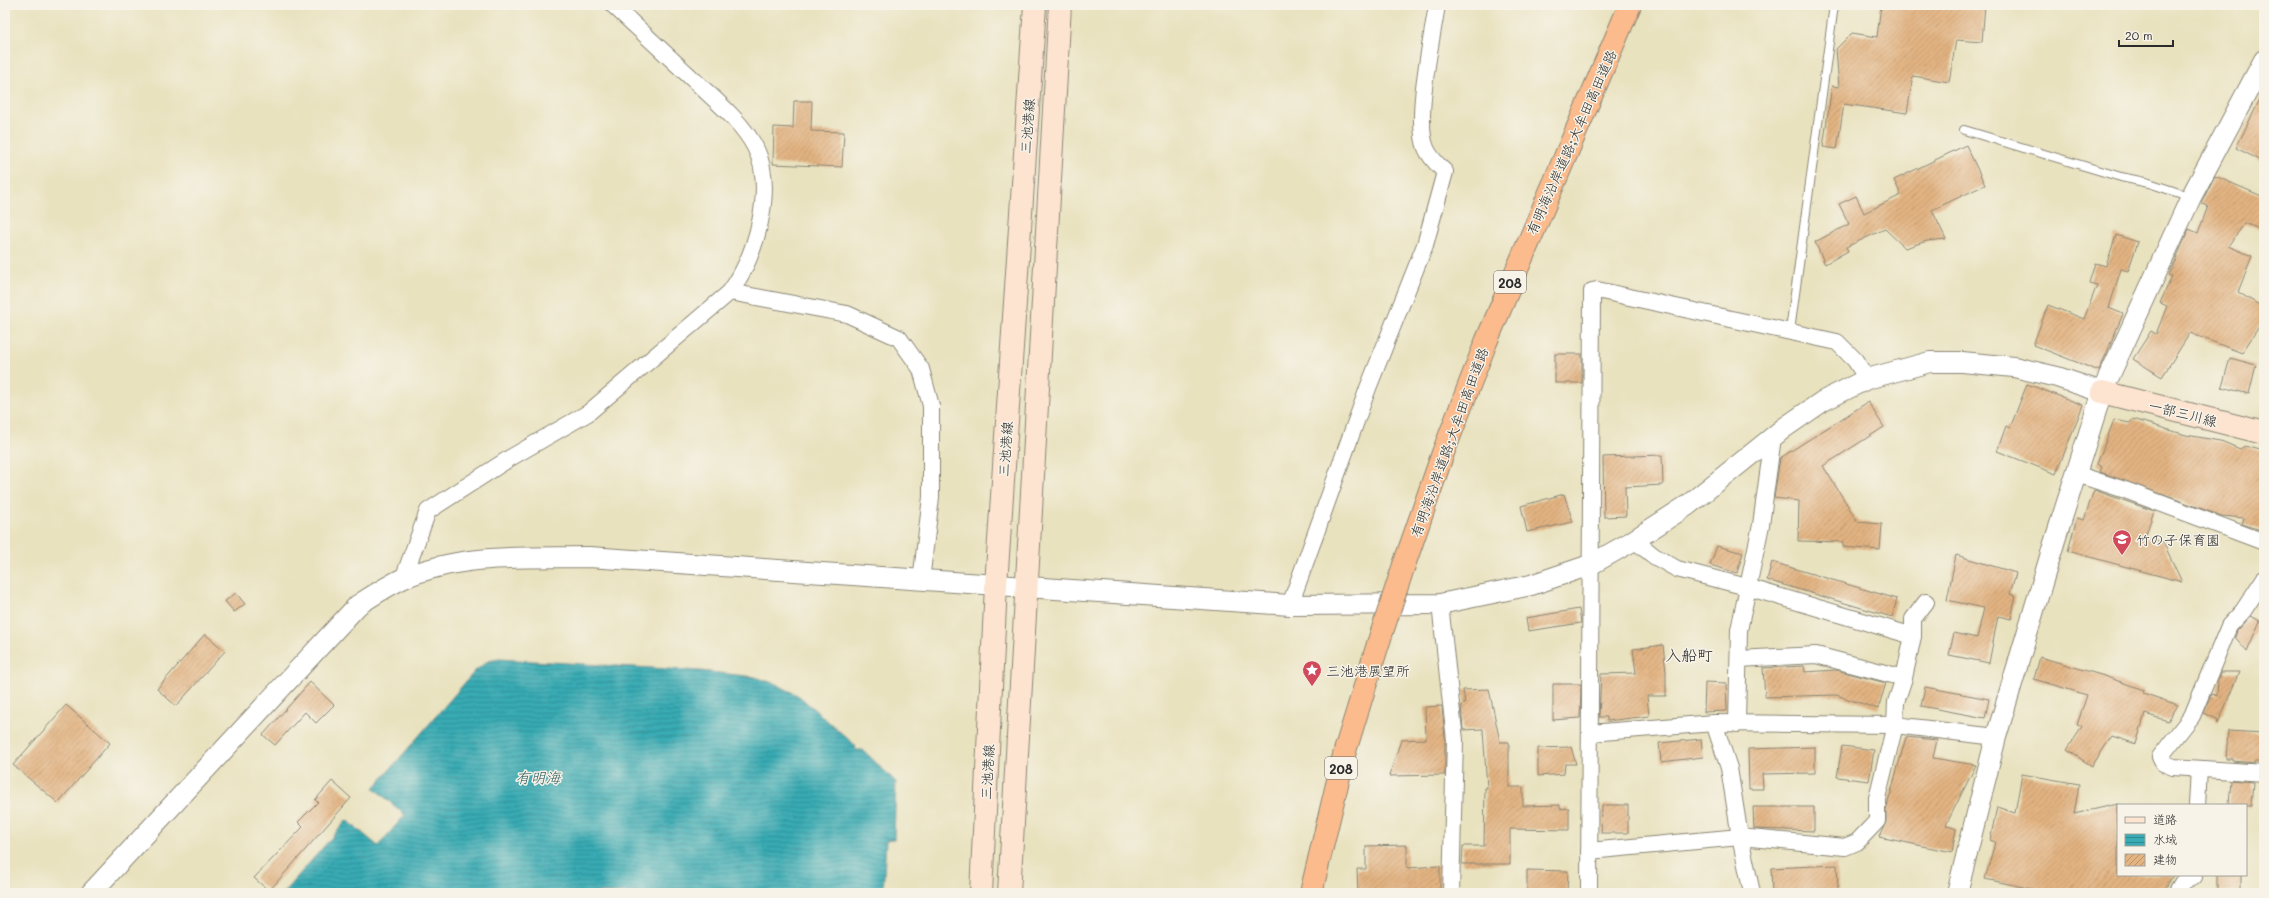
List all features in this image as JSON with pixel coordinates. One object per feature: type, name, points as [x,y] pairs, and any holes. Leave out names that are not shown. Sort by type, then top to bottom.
[{"type":"highway","name":"有明海沿岸道路;大牟田高田道路","points":[[1311,893],[1345,751],[1378,644],[1443,453],[1486,342],[1630,5]]},
{"type":"main road","name":"三池港線","points":[[981,893],[996,585],[1035,5]]},
{"type":"main road","name":"三池港線","points":[[1009,893],[1025,587],[1060,5]]},
{"type":"main road","name":"一部三川線","points":[[2102,392],[2264,433]]},
{"type":"street","points":[[402,579],[428,511],[510,458],[588,413],[730,292],[740,278],[758,231],[764,210],[762,171],[755,148],[733,117],[613,5]]},
{"type":"street","points":[[1290,605],[1368,388],[1425,245],[1445,172],[1432,159],[1425,148],[1421,121],[1437,5]]},
{"type":"street","points":[[1957,893],[1996,737],[2102,392],[2191,197],[2264,60]]},
{"type":"street","points":[[1589,893],[1592,291],[1596,290],[1837,342],[1855,360],[1867,379]]},
{"type":"street","points":[[730,292],[847,314],[898,338],[921,369],[932,406],[932,497],[921,581]]},
{"type":"street","points":[[91,893],[358,605],[402,579],[441,567],[490,558],[589,557],[921,581],[1290,605],[1440,604],[1531,585],[1590,565],[1634,540],[1688,505],[1773,437],[1823,401],[1867,379],[1930,362],[1962,362],[2014,367],[2057,377],[2102,392]]},
{"type":"street","points":[[1737,724],[1736,678],[1739,659],[1739,630],[1761,525],[1773,437]]},
{"type":"street","points":[[2076,474],[2125,490],[2264,542]]},
{"type":"street","points":[[1634,540],[1654,556],[1677,569],[1747,587],[1912,636]]},
{"type":"street","points":[[2264,579],[2243,611],[2229,626],[2192,716],[2160,757],[2163,763],[2173,767],[2264,773]]},
{"type":"street","points":[[1589,851],[1740,838],[1845,847],[1857,842],[1877,822],[1877,798],[1895,725],[1896,702],[1904,678],[1912,636],[1913,619],[1926,602]]},
{"type":"street","points":[[1440,604],[1455,740],[1452,893]]},
{"type":"street","points":[[1739,659],[1816,656],[1904,678]]},
{"type":"street","points":[[1590,733],[1714,723],[1895,725],[1996,737]]},
{"type":"street","points":[[1714,723],[1729,768],[1740,838],[1752,893]]},
{"type":"street","points":[[2197,804],[2199,769]]},
{"type":"street","points":[[2176,893],[2182,883],[2194,882]]},
{"type":"lane","points":[[1790,331],[1834,5]]},
{"type":"lane","points":[[1964,130],[2121,177],[2149,183],[2191,197]]},
{"type":"water","name":"有明海","points":[[499,659],[701,671],[755,677],[776,684],[799,696],[855,745],[856,750],[863,750],[896,782],[894,839],[886,840],[883,893],[283,893],[347,820],[378,846],[405,815],[374,788],[475,671],[488,661]]},
{"type":"building","points":[[1881,5],[1985,5],[1982,42],[1956,40],[1949,82],[1913,76],[1907,113],[1844,104],[1837,149],[1823,147],[1832,86],[1839,87],[1836,49],[1852,33],[1877,37]]},
{"type":"building","points":[[2264,91],[2264,162],[2236,148]]},
{"type":"building","points":[[794,101],[812,101],[811,131],[844,132],[842,167],[773,164],[774,127],[793,128]]},
{"type":"building","points":[[1966,145],[1985,185],[1932,210],[1946,239],[1927,241],[1905,248],[1885,229],[1846,247],[1848,251],[1825,264],[1815,242],[1849,224],[1839,204],[1856,196],[1864,213],[1901,195],[1894,180]]},
{"type":"building","points":[[2215,176],[2264,197],[2264,231],[2245,223],[2228,246],[2252,256],[2238,292],[2264,308],[2264,319],[2242,353],[2190,333],[2162,377],[2133,359],[2151,331],[2156,334],[2167,306],[2160,303],[2172,276],[2169,275],[2189,229],[2198,233],[2208,206],[2201,203]]},
{"type":"building","points":[[2116,235],[2138,242],[2128,271],[2121,269],[2109,308],[2123,314],[2099,371],[2033,345],[2048,305],[2084,319],[2097,285],[2089,283],[2095,263],[2106,266]]},
{"type":"building","points":[[1555,354],[1582,354],[1582,383],[1555,383]]},
{"type":"building","points":[[2230,358],[2256,365],[2249,394],[2222,387]]},
{"type":"building","points":[[2027,384],[2083,405],[2056,474],[1997,451],[2006,426],[2010,428]]},
{"type":"building","points":[[1868,402],[1884,427],[1823,466],[1858,522],[1882,524],[1880,550],[1843,547],[1843,542],[1798,541],[1799,501],[1774,498],[1780,458]]},
{"type":"building","points":[[2133,419],[2186,435],[2221,441],[2240,449],[2245,446],[2264,451],[2264,531],[2242,524],[2244,518],[2222,516],[2100,472],[2102,467],[2097,464],[2114,420],[2130,423]]},
{"type":"building","points":[[1662,455],[1663,485],[1625,487],[1626,516],[1604,517],[1603,457]]},
{"type":"building","points":[[2094,490],[2154,511],[2145,537],[2163,542],[2182,582],[2068,551],[2077,518],[2084,520]]},
{"type":"building","points":[[1564,494],[1573,522],[1527,532],[1521,506]]},
{"type":"building","points":[[1717,546],[1743,553],[1737,573],[1710,565]]},
{"type":"building","points":[[1956,555],[2016,573],[2010,594],[2016,596],[2011,619],[1998,616],[1989,663],[1949,655],[1954,633],[1977,638],[1984,608],[1947,600]]},
{"type":"building","points":[[1772,562],[1897,599],[1892,617],[1767,580]]},
{"type":"building","points":[[236,593],[245,604],[234,612],[225,601]]},
{"type":"building","points":[[1579,609],[1581,623],[1528,631],[1526,618]]},
{"type":"building","points":[[2251,616],[2260,621],[2247,651],[2235,637],[2237,631]]},
{"type":"building","points":[[205,634],[225,651],[176,706],[157,689]]},
{"type":"building","points":[[1663,645],[1666,672],[1666,696],[1647,696],[1649,716],[1607,721],[1607,717],[1599,717],[1601,674],[1636,673],[1633,649]]},
{"type":"building","points":[[2040,657],[2101,675],[2144,690],[2143,693],[2178,705],[2168,721],[2145,714],[2136,744],[2112,736],[2092,766],[2067,750],[2082,727],[2077,725],[2087,695],[2034,679]]},
{"type":"building","points":[[1804,666],[1805,672],[1836,670],[1886,683],[1878,709],[1836,695],[1765,697],[1763,668]]},
{"type":"building","points":[[2220,672],[2239,672],[2218,724],[2217,719],[2203,713],[2211,694],[2217,696]]},
{"type":"building","points":[[310,682],[334,705],[316,723],[305,712],[275,745],[263,735]]},
{"type":"building","points":[[1705,682],[1726,683],[1727,711],[1704,712]]},
{"type":"building","points":[[1553,684],[1581,684],[1580,718],[1553,720]]},
{"type":"building","points":[[1925,687],[1989,699],[1985,718],[1921,706]]},
{"type":"building","points":[[1489,689],[1500,742],[1509,742],[1509,787],[1523,787],[1523,806],[1560,805],[1560,809],[1569,808],[1569,830],[1510,829],[1510,864],[1462,864],[1463,846],[1484,846],[1485,788],[1487,788],[1483,729],[1463,730],[1461,705],[1465,704],[1463,690]]},
{"type":"building","points":[[66,705],[110,743],[58,803],[13,765]]},
{"type":"building","points":[[1442,706],[1445,738],[1445,775],[1389,776],[1401,740],[1426,739],[1425,707]]},
{"type":"building","points":[[2228,731],[2264,733],[2264,761],[2255,761],[2254,763],[2226,759]]},
{"type":"building","points":[[1906,737],[1937,740],[1933,758],[1976,765],[1946,825],[1956,829],[1952,852],[1879,837],[1886,822],[1886,810]]},
{"type":"building","points":[[1701,739],[1703,757],[1661,762],[1659,743]]},
{"type":"building","points":[[1842,746],[1874,750],[1869,781],[1837,777]]},
{"type":"building","points":[[1571,747],[1576,764],[1565,764],[1564,774],[1538,776],[1538,748]]},
{"type":"building","points":[[1815,747],[1815,773],[1762,774],[1763,789],[1749,789],[1748,749]]},
{"type":"building","points":[[2022,774],[2079,784],[2074,814],[2117,804],[2117,876],[2172,876],[2163,893],[2051,893],[1985,879],[1995,842],[1990,840],[1997,807],[2015,813]]},
{"type":"building","points":[[2231,780],[2253,782],[2251,806],[2247,806],[2247,804],[2229,804]]},
{"type":"building","points":[[332,781],[351,798],[269,891],[254,878],[303,827],[298,822],[318,802],[315,800]]},
{"type":"building","points":[[1602,805],[1628,805],[1628,833],[1601,833]]},
{"type":"building","points":[[1753,807],[1814,807],[1814,831],[1754,829]]},
{"type":"building","points":[[1407,845],[1407,868],[1440,866],[1440,893],[1358,893],[1357,869],[1366,869],[1366,846]]},
{"type":"building","points":[[1837,865],[1838,890],[1772,893],[1771,868]]},
{"type":"building","points":[[1527,870],[1568,871],[1567,893],[1527,893]]},
{"type":"building","points":[[2217,876],[2241,876],[2241,891],[2217,891]]},
{"type":"place","name":"竹の子保育園","points":[[2122,556]]},
{"type":"place","name":"三池港展望所","points":[[1312,687]]},
{"type":"district","name":"入船町","points":[[1689,654]]}]
